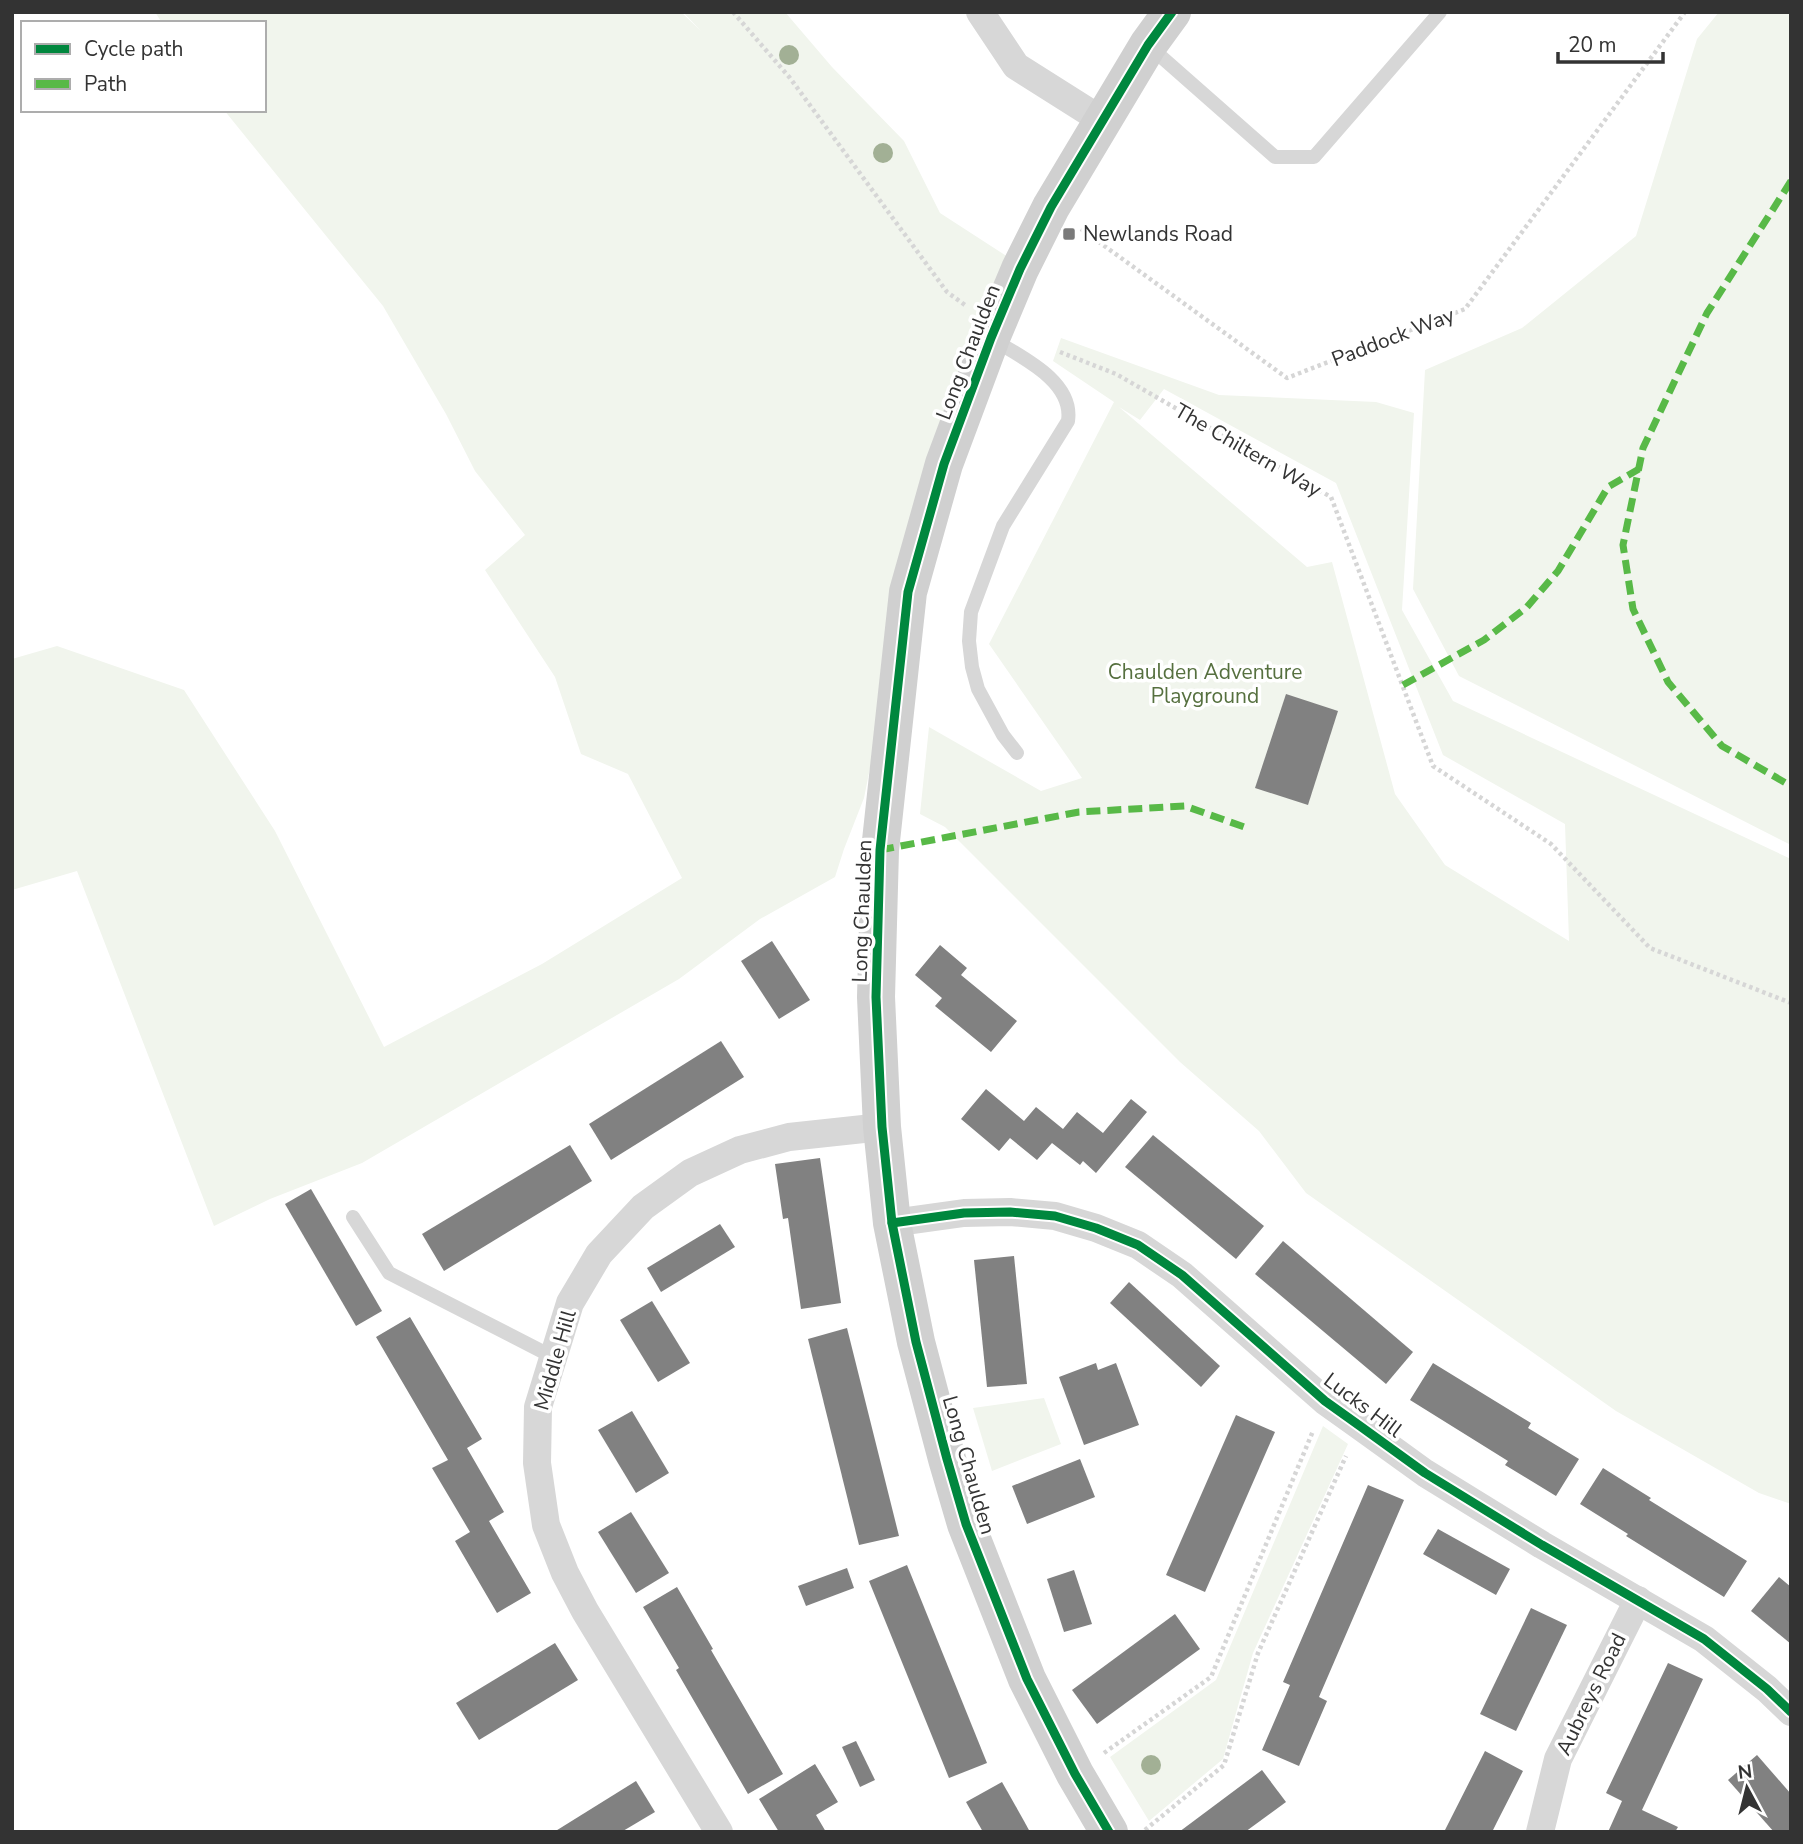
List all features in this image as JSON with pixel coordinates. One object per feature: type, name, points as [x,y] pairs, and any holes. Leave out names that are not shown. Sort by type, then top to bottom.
[{"type":"street","points":[[980,12],[1016,66],[1103,121]]},
{"type":"street","name":"Long Chaulden","points":[[1108,1832],[1027,1679],[966,1524],[916,1342],[892,1223],[881,1127],[876,997],[880,850],[908,592],[944,464],[993,333],[1051,207],[1147,45],[1172,12]]},
{"type":"street","name":"Middle Hill","points":[[719,1832],[585,1611],[565,1573],[546,1525],[537,1463],[538,1407],[570,1303],[600,1254],[643,1207],[690,1173],[740,1150],[789,1137],[881,1127]]},
{"type":"street","name":"Lucks Hill","points":[[892,1223],[964,1213],[1010,1212],[1055,1216],[1096,1228],[1138,1245],[1182,1275],[1325,1401],[1425,1473],[1704,1639],[1767,1689],[1791,1712]]},
{"type":"street","name":"Aubreys Road","points":[[1540,1832],[1558,1759],[1638,1600]]},
{"type":"lane","points":[[1147,45],[1275,157],[1314,157],[1440,12]]},
{"type":"lane","points":[[993,333],[1048,374],[1068,402],[1070,411],[1068,421],[1003,526],[971,612],[969,641],[978,689],[1003,735],[1017,753]]},
{"type":"lane","points":[[353,1217],[389,1273],[553,1357]]},
{"type":"path","points":[[733,12],[790,78],[947,292],[993,333]]},
{"type":"path","points":[[1075,1774],[1211,1677],[1325,1401]]},
{"type":"path","points":[[1143,1832],[1224,1765],[1258,1653],[1360,1426]]},
{"type":"green space","points":[[155,12],[681,12],[701,31],[683,12],[785,12],[832,67],[904,141],[940,213],[1008,257],[964,353],[931,463],[864,798],[835,877],[760,919],[679,979],[362,1163],[270,1199],[214,1226],[77,871],[12,890],[12,659],[57,646],[184,690],[275,831],[384,1047],[542,964],[682,878],[628,774],[581,754],[555,677],[485,570],[525,535],[475,471],[446,414],[383,306],[226,112],[266,112],[266,21],[161,21]]},
{"type":"green space","points":[[1719,12],[1791,12],[1791,845],[1459,676],[1413,589],[1425,370],[1522,328],[1636,236],[1697,39]]},
{"type":"green space","name":"Chaulden Adventure Playground","points":[[1061,338],[1219,395],[1376,402],[1414,413],[1402,610],[1453,701],[1791,859],[1791,1504],[1759,1493],[1616,1411],[1306,1193],[1259,1131],[1180,1062],[945,827],[920,814],[929,727],[1041,791],[1082,778],[989,644],[1114,402],[1053,361]],"holes":[[[1164,389],[1336,483],[1443,755],[1565,824],[1569,941],[1445,865],[1395,794],[1332,562],[1307,567],[1119,407],[1140,420]]]},
{"type":"green space","points":[[1044,1398],[1061,1444],[992,1471],[973,1408]]},
{"type":"green space","points":[[1323,1426],[1348,1444],[1253,1653],[1223,1759],[1149,1821],[1110,1757],[1216,1680]]},
{"type":"building","points":[[1286,694],[1338,711],[1308,805],[1255,788]]},
{"type":"building","points":[[772,941],[810,1000],[779,1019],[741,961]]},
{"type":"building","points":[[940,945],[967,968],[961,975],[1017,1021],[991,1052],[935,1006],[942,998],[915,975]]},
{"type":"building","points":[[721,1041],[744,1077],[611,1160],[589,1124]]},
{"type":"building","points":[[986,1089],[1024,1121],[1036,1107],[1063,1129],[1077,1112],[1103,1133],[1131,1099],[1147,1112],[1096,1173],[1083,1161],[1080,1165],[1052,1143],[1037,1160],[1010,1138],[999,1151],[961,1119]]},
{"type":"building","points":[[1153,1135],[1264,1226],[1236,1259],[1125,1167]]},
{"type":"building","points":[[570,1145],[592,1181],[444,1271],[422,1234]]},
{"type":"building","points":[[820,1158],[841,1303],[801,1309],[788,1218],[783,1219],[775,1164]]},
{"type":"building","points":[[311,1189],[382,1311],[356,1326],[285,1204]]},
{"type":"building","points":[[720,1224],[735,1247],[661,1292],[647,1268]]},
{"type":"building","points":[[1283,1241],[1413,1352],[1386,1384],[1255,1274]]},
{"type":"building","points":[[1014,1256],[1027,1384],[987,1387],[974,1260]]},
{"type":"building","points":[[1129,1282],[1220,1366],[1201,1387],[1110,1303]]},
{"type":"building","points":[[652,1301],[690,1363],[658,1382],[620,1320]]},
{"type":"building","points":[[410,1317],[482,1439],[467,1448],[504,1512],[489,1521],[531,1593],[497,1613],[455,1541],[470,1532],[432,1468],[448,1460],[376,1337]]},
{"type":"building","points":[[847,1328],[899,1536],[859,1545],[808,1339]]},
{"type":"building","points":[[1096,1363],[1098,1370],[1116,1363],[1139,1425],[1084,1445],[1059,1377]]},
{"type":"building","points":[[1433,1363],[1531,1423],[1528,1428],[1579,1459],[1556,1496],[1505,1465],[1508,1461],[1410,1400]]},
{"type":"building","points":[[632,1411],[669,1473],[636,1493],[598,1430]]},
{"type":"building","points":[[1236,1415],[1275,1432],[1205,1592],[1166,1575]]},
{"type":"building","points":[[1080,1459],[1095,1497],[1027,1524],[1012,1486]]},
{"type":"building","points":[[1603,1468],[1747,1561],[1724,1597],[1580,1504]]},
{"type":"building","points":[[1368,1485],[1404,1500],[1319,1697],[1327,1701],[1299,1766],[1262,1750],[1290,1685],[1283,1682]]},
{"type":"building","points":[[631,1512],[669,1573],[636,1593],[598,1532]]},
{"type":"building","points":[[1438,1529],[1510,1569],[1496,1595],[1423,1554]]},
{"type":"building","points":[[907,1565],[987,1763],[949,1778],[869,1581]]},
{"type":"building","points":[[847,1568],[854,1588],[806,1606],[798,1586]]},
{"type":"building","points":[[1074,1570],[1092,1624],[1064,1632],[1047,1579]]},
{"type":"building","points":[[1779,1577],[1791,1587],[1791,1644],[1751,1611]]},
{"type":"building","points":[[677,1587],[783,1774],[748,1794],[643,1607]]},
{"type":"building","points":[[1531,1608],[1567,1625],[1516,1731],[1480,1714]]},
{"type":"building","points":[[1175,1614],[1200,1649],[1097,1724],[1072,1690]]},
{"type":"building","points":[[555,1643],[578,1680],[479,1740],[456,1703]]},
{"type":"building","points":[[1668,1663],[1703,1679],[1642,1810],[1678,1827],[1675,1832],[1608,1832],[1622,1801],[1606,1793]]},
{"type":"building","points":[[856,1741],[875,1780],[860,1787],[842,1747]]},
{"type":"building","points":[[1485,1751],[1523,1771],[1492,1832],[1444,1832]]},
{"type":"building","points":[[1757,1755],[1791,1794],[1791,1832],[1774,1832],[1728,1780]]},
{"type":"building","points":[[815,1764],[838,1802],[816,1815],[826,1832],[779,1832],[759,1799]]},
{"type":"building","points":[[1262,1770],[1286,1802],[1245,1832],[1179,1832]]},
{"type":"building","points":[[636,1781],[655,1812],[623,1831],[554,1832]]},
{"type":"building","points":[[1002,1782],[1030,1832],[983,1832],[966,1802]]},
{"type":"marked path","points":[[1791,181],[1707,313],[1643,448],[1623,545],[1633,609],[1668,682],[1722,746],[1791,786]]},
{"type":"marked path","points":[[1403,685],[1484,640],[1527,607],[1558,571],[1608,487],[1639,469]]},
{"type":"marked path","points":[[880,850],[1079,812],[1185,806],[1250,829]]},
{"type":"cycle path","points":[[1109,1832],[1075,1774],[1027,1679],[966,1524],[916,1342],[892,1223],[882,1127],[876,997],[880,850],[908,592],[944,464],[991,338],[1020,269],[1051,207],[1148,45],[1172,12]]},
{"type":"cycle path","points":[[892,1223],[964,1213],[1010,1212],[1055,1216],[1096,1228],[1138,1245],[1182,1275],[1325,1401],[1425,1473],[1704,1639],[1767,1689],[1791,1712]]},
{"type":"place","name":"Newlands Road","points":[[1069,234]]}]
